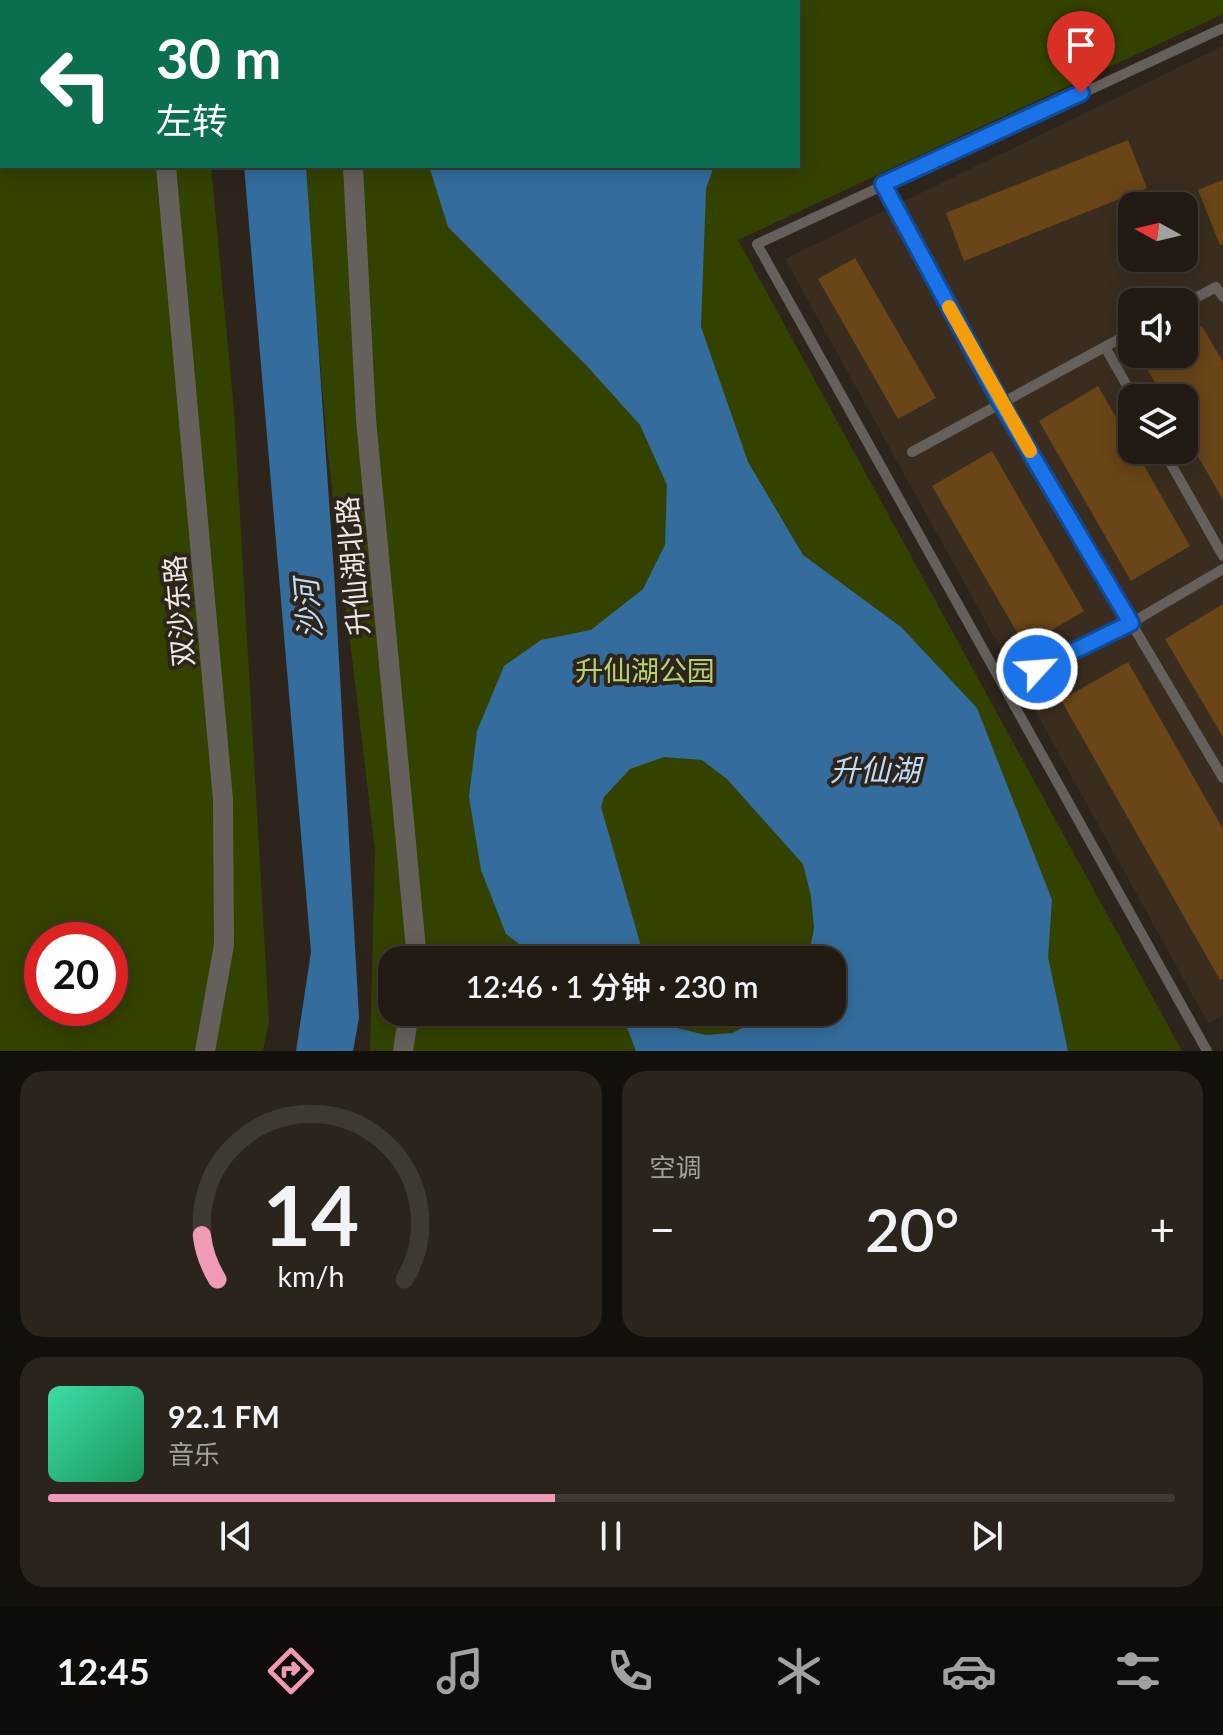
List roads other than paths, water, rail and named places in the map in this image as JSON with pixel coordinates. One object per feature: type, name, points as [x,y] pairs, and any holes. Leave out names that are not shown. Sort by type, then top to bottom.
[{"type":"street","name":"双沙东路","points":[[166,168],[223,800],[224,945],[205,1051]]},
{"type":"street","name":"升仙湖北路","points":[[353,168],[366,419],[416,946]]},
{"type":"street","points":[[403,1051],[407,1026]]},
{"type":"lane","points":[[1207,1051],[757,244],[1223,28]]},
{"type":"lane","points":[[883,184],[1001,403],[1223,778]]},
{"type":"lane","points":[[1198,297],[1216,287],[1223,297]]},
{"type":"lane","points":[[912,452],[1118,340]]},
{"type":"lane","points":[[1105,347],[1126,384]]},
{"type":"lane","points":[[1171,464],[1223,556]]},
{"type":"lane","points":[[1037,669],[1131,623],[1223,569]]},
{"type":"water","name":"沙河","points":[[244,168],[306,168],[335,588],[359,1018],[353,1051],[296,1051],[311,952]]},
{"type":"water","name":"升仙湖","points":[[430,168],[713,168],[706,189],[701,327],[748,462],[803,555],[901,627],[977,708],[1052,900],[1048,957],[1068,1051],[636,1051],[626,1026],[672,1026],[706,1035],[732,1033],[746,1026],[846,1026],[846,946],[811,946],[814,928],[811,896],[803,864],[727,779],[702,760],[664,757],[630,769],[604,797],[601,807],[641,946],[522,946],[506,934],[481,870],[469,797],[477,731],[504,666],[541,640],[591,630],[643,589],[665,545],[667,485],[640,425],[587,366],[448,227]]},
{"type":"park label","name":"升仙湖公园","points":[[645,670]]}]
